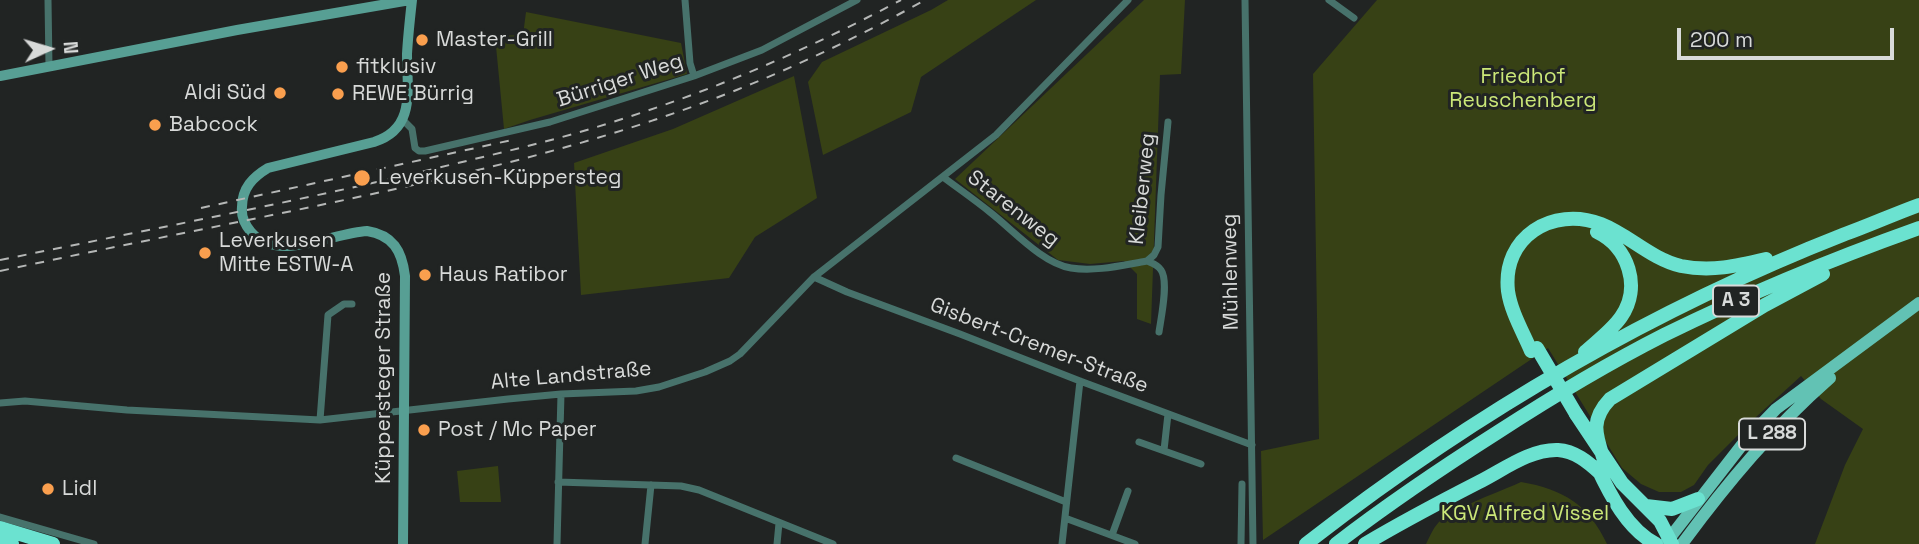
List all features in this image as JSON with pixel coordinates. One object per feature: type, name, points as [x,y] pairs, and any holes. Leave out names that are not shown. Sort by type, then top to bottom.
[{"type":"highway","name":"A 3","points":[[1306,544],[1450,440],[1567,368],[1741,277],[1919,205]]},
{"type":"highway","points":[[1637,544],[1628,520],[1600,473],[1572,415],[1512,307],[1508,292],[1508,274],[1512,257],[1533,230],[1550,222],[1567,219],[1601,224],[1660,259],[1696,268],[1731,268],[1801,251]]},
{"type":"highway","points":[[1534,349],[1516,292],[1520,260],[1527,249],[1539,237],[1553,230],[1577,227],[1609,238],[1622,253],[1630,271],[1632,287],[1629,302],[1621,317],[1567,368]]},
{"type":"highway","name":"A 3","points":[[1336,544],[1447,464],[1576,383],[1662,336],[1736,301],[1868,246],[1919,228]]},
{"type":"highway","points":[[1604,457],[1595,428],[1600,411],[1610,399],[1868,246]]},
{"type":"highway","points":[[1572,415],[1622,483],[1660,521],[1669,543]]},
{"type":"highway","points":[[1365,544],[1539,452],[1562,450],[1573,453],[1600,473]]},
{"type":"highway","points":[[1646,506],[1672,509],[1698,499]]},
{"type":"highway","points":[[1628,520],[1643,536],[1669,543]]},
{"type":"highway","points":[[0,528],[53,544]]},
{"type":"highway","points":[[0,540],[12,544]]},
{"type":"main road","name":"L 288","points":[[1669,543],[1698,499],[1745,441],[1776,409],[1919,303]]},
{"type":"main road","name":"L 288","points":[[1669,543],[1780,424],[1875,335]]},
{"type":"street","points":[[48,0],[49,66]]},
{"type":"street","points":[[0,76],[237,30],[411,0],[408,29],[408,97],[403,120]]},
{"type":"street","points":[[685,0],[690,63],[694,76]]},
{"type":"street","name":"Bürriger Weg","points":[[403,120],[412,129],[415,148],[419,151],[550,122],[694,76],[762,50],[857,0]]},
{"type":"street","name":"Alte Landstraße","points":[[0,403],[25,401],[127,410],[320,420],[561,394],[636,391],[659,387],[705,372],[740,354],[814,278],[996,135],[1128,0]]},
{"type":"street","name":"Mühlenweg","points":[[1245,0],[1252,544]]},
{"type":"street","points":[[1329,0],[1354,18]]},
{"type":"street","name":"Küppersteger Straße","points":[[403,120],[395,131],[381,140],[277,165],[258,174],[245,190],[242,202],[243,219],[249,230],[263,242],[279,246],[302,244],[367,231],[383,235],[396,247],[402,258],[405,276],[403,544]]},
{"type":"street","name":"Kleiberweg","points":[[1159,332],[1164,274],[1159,267],[1147,261],[1158,247],[1168,121]]},
{"type":"street","name":"Starenweg","points":[[943,177],[1055,263],[1071,268],[1092,269],[1147,261]]},
{"type":"street","name":"Gisbert-Cremer-Straße","points":[[814,278],[1252,445]]},
{"type":"street","points":[[320,420],[328,315],[344,303],[352,303]]},
{"type":"street","points":[[1062,544],[1080,381]]},
{"type":"street","points":[[557,544],[561,394]]},
{"type":"street","points":[[1164,450],[1168,414]]},
{"type":"street","points":[[1139,442],[1201,464]]},
{"type":"street","points":[[956,458],[1066,502]]},
{"type":"street","points":[[558,482],[681,486],[699,490],[833,544]]},
{"type":"street","points":[[1241,544],[1242,484]]},
{"type":"street","points":[[645,544],[651,485]]},
{"type":"street","points":[[1112,535],[1128,491]]},
{"type":"street","points":[[0,517],[94,544]]},
{"type":"street","points":[[1065,518],[1135,544]]},
{"type":"street","points":[[777,544],[779,523]]},
{"type":"green space","points":[[948,0],[1036,0],[921,77],[911,112],[823,155],[808,82],[822,62]]},
{"type":"green space","points":[[1144,0],[1185,0],[1181,74],[1160,75],[1151,324],[1137,319],[1137,274],[1124,261],[1090,264],[1058,260],[955,179]]},
{"type":"green space","name":"Friedhof Reuschenberg","points":[[1377,0],[1919,0],[1919,544],[1815,544],[1845,465],[1863,429],[1821,399],[1801,376],[1708,465],[1694,485],[1681,492],[1659,492],[1641,484],[1622,468],[1548,348],[1263,540],[1261,451],[1319,439],[1313,74]]},
{"type":"green space","points":[[526,12],[681,43],[687,74],[504,129],[495,36],[523,35]]},
{"type":"green space","points":[[794,76],[817,198],[755,237],[729,278],[581,295],[574,163],[673,129]]},
{"type":"green space","points":[[498,466],[501,502],[460,502],[457,471]]},
{"type":"green space","name":"KGV Alfred Vissel","points":[[1521,482],[1550,489],[1573,501],[1592,519],[1607,544],[1426,544],[1441,520],[1468,504]]},
{"type":"railway","points":[[0,260],[372,183],[571,135],[656,108],[728,81],[833,35],[901,0]]},
{"type":"railway","points":[[0,271],[400,188],[510,162],[618,132],[758,81],[860,35],[925,0]]},
{"type":"railway","points":[[201,208],[512,140]]},
{"type":"place","name":"Master-Grill","points":[[422,40]]},
{"type":"place","name":"fitklusiv","points":[[342,67]]},
{"type":"place","name":"Aldi Süd","points":[[280,93]]},
{"type":"place","name":"REWE Bürrig","points":[[338,94]]},
{"type":"place","name":"Babcock","points":[[155,125]]},
{"type":"place","name":"Leverkusen-Küppersteg","points":[[362,178]]},
{"type":"place","name":"Leverkusen Mitte ESTW-A","points":[[205,253]]},
{"type":"place","name":"Haus Ratibor","points":[[425,275]]},
{"type":"place","name":"Post / Mc Paper","points":[[424,430]]},
{"type":"place","name":"Lidl","points":[[48,489]]}]
